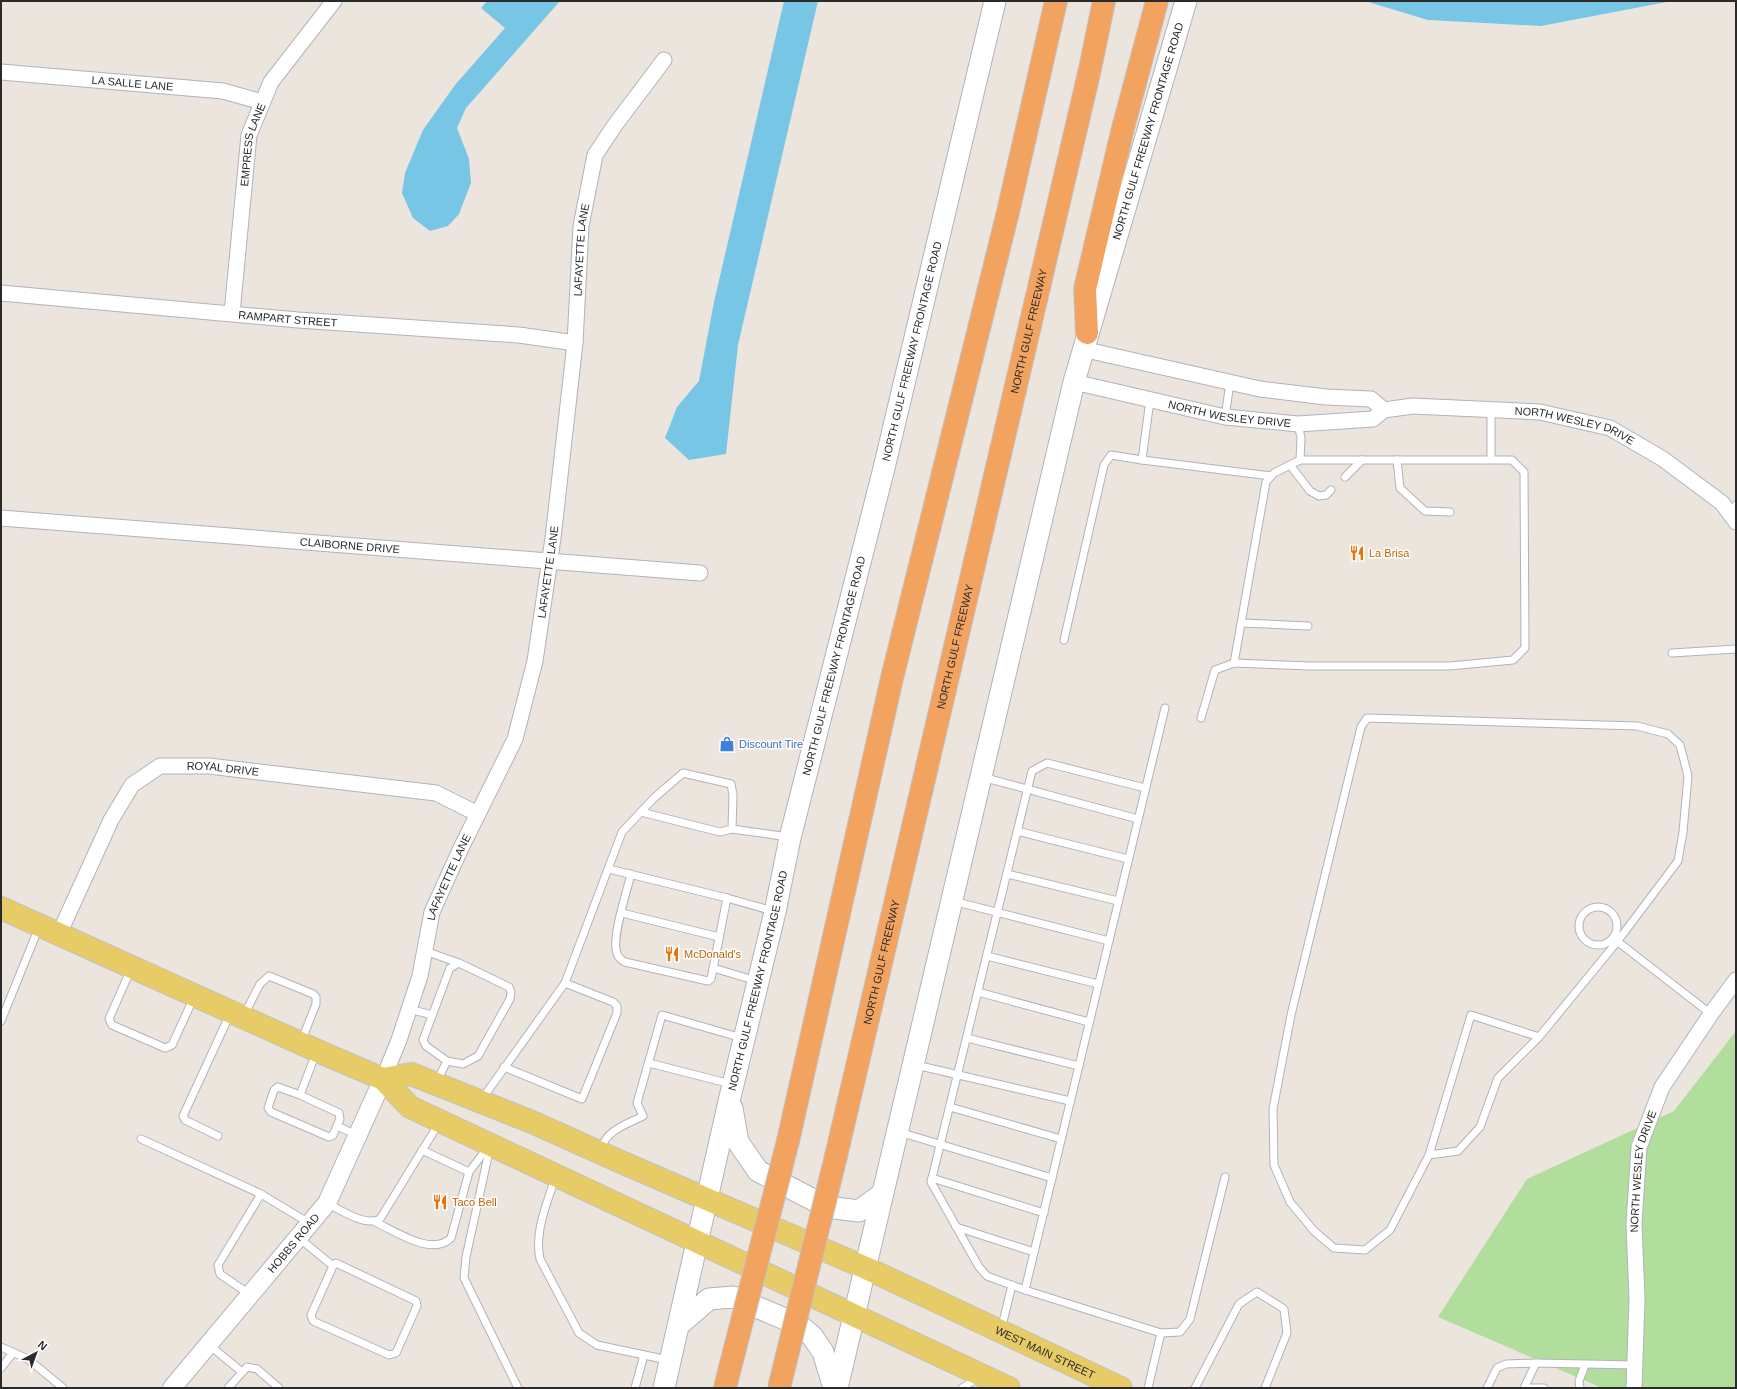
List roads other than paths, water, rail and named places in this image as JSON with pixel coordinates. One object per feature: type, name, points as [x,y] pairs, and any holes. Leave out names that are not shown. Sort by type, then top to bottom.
[{"type":"highway","points":[[1050,1],[1052,23]]},
{"type":"highway","points":[[727,1378],[788,1141],[892,678],[1008,212],[1044,60],[1056,1]]},
{"type":"highway","name":"NORTH GULF FREEWAY","points":[[779,1388],[801,1291],[836,1156],[1090,69],[1104,1]]},
{"type":"highway","points":[[1085,341],[1085,288],[1122,132],[1157,1]]},
{"type":"main road","name":"NORTH GULF FREEWAY FRONTAGE ROAD","points":[[837,1388],[1074,382],[1186,1]]},
{"type":"main road","name":"NORTH GULF FREEWAY FRONTAGE ROAD","points":[[664,1388],[680,1324],[697,1241],[702,1197],[745,1039],[776,912],[790,838],[884,468],[994,5]]},
{"type":"main road","points":[[1,908],[308,1047],[383,1079],[410,1107],[556,1174],[1009,1388]]},
{"type":"main road","name":"WEST MAIN STREET","points":[[383,1079],[411,1074],[435,1085],[481,1101],[532,1122],[866,1268],[1121,1388]]},
{"type":"main road","points":[[732,1091],[738,1142],[758,1171],[827,1207],[859,1212],[882,1194]]},
{"type":"main road","points":[[680,1324],[709,1299],[733,1297],[799,1325],[812,1336],[823,1352],[834,1388]]},
{"type":"street","name":"EMPRESS LANE","points":[[232,313],[249,135],[271,82],[334,1]]},
{"type":"street","name":"LAFAYETTE LANE","points":[[383,1079],[420,976],[432,912],[515,739],[535,661],[549,561],[575,343],[581,226],[595,155],[615,125],[664,60]]},
{"type":"street","name":"LA SALLE LANE","points":[[1,72],[223,91],[262,102]]},
{"type":"street","name":"RAMPART STREET","points":[[1,293],[298,320],[519,335],[575,343]]},
{"type":"street","points":[[1085,341],[1230,383],[1326,397],[1371,399],[1384,410]]},
{"type":"street","name":"NORTH WESLEY DRIVE","points":[[1074,382],[1225,417],[1298,424],[1373,419],[1384,410],[1414,406],[1540,412],[1610,428],[1663,459],[1734,513]]},
{"type":"street","name":"CLAIBORNE DRIVE","points":[[1,518],[700,573]]},
{"type":"street","name":"ROYAL DRIVE","points":[[49,929],[132,785],[160,766],[210,766],[436,793],[478,814]]},
{"type":"street","name":"NORTH WESLEY DRIVE","points":[[1634,1388],[1637,1299],[1634,1224],[1639,1147],[1662,1087],[1711,1014],[1736,980]]},
{"type":"street","name":"HOBBS ROAD","points":[[172,1388],[249,1294],[327,1203],[383,1079]]},
{"type":"lane","points":[[1225,417],[1230,383]]},
{"type":"lane","points":[[1142,460],[1150,400]]},
{"type":"lane","points":[[1491,409],[1491,460]]},
{"type":"lane","points":[[1298,424],[1301,438],[1300,460]]},
{"type":"lane","points":[[1064,640],[1104,465],[1111,455],[1271,476]]},
{"type":"lane","points":[[1201,718],[1215,670],[1234,663],[1310,666],[1450,666],[1513,660],[1525,648],[1524,472],[1512,460],[1300,460],[1274,473],[1266,482],[1234,663]]},
{"type":"lane","points":[[1345,477],[1362,460]]},
{"type":"lane","points":[[1397,460],[1400,488],[1425,511],[1450,512]]},
{"type":"lane","points":[[1290,465],[1310,491],[1319,496],[1326,495],[1331,490]]},
{"type":"lane","points":[[1242,623],[1308,626]]},
{"type":"lane","points":[[1672,652],[1736,649]]},
{"type":"lane","points":[[1025,1290],[1165,708]]},
{"type":"lane","points":[[1429,1155],[1458,1150],[1480,1127],[1498,1078],[1539,1037],[1678,861],[1683,832],[1688,776],[1680,745],[1668,734],[1637,726],[1367,718],[1361,727],[1291,1015],[1273,1109],[1274,1164],[1290,1202],[1314,1231],[1334,1248],[1365,1250],[1390,1230],[1429,1155],[1470,1015],[1539,1037]]},
{"type":"lane","points":[[1146,788],[1047,763],[1032,772],[931,1182],[979,1267],[987,1276],[1025,1290],[1161,1333],[1180,1332],[1190,1319],[1225,1177]]},
{"type":"lane","points":[[481,1101],[565,983],[622,832],[654,798],[683,773],[731,784],[733,795],[732,829]]},
{"type":"lane","points":[[980,777],[1138,819]]},
{"type":"lane","points":[[641,812],[720,832],[732,829],[790,838]]},
{"type":"lane","points":[[1017,831],[1128,859]]},
{"type":"lane","points":[[608,869],[727,898],[776,912]]},
{"type":"lane","points":[[631,874],[616,937],[616,953],[620,959],[708,981],[711,979],[727,898]]},
{"type":"lane","points":[[1007,874],[1118,901]]},
{"type":"lane","points":[[951,900],[1109,941]]},
{"type":"lane","points":[[1596,906],[1609,909],[1617,920],[1615,940],[1596,945],[1584,940],[1578,929],[1578,922],[1584,911],[1596,906]]},
{"type":"lane","points":[[622,913],[719,937]]},
{"type":"lane","points":[[1,1021],[49,929]]},
{"type":"lane","points":[[1615,940],[1711,1014]]},
{"type":"lane","points":[[425,951],[459,963],[509,987],[511,992],[510,999],[478,1056],[463,1064],[447,1061],[426,1046],[423,1040],[450,968],[459,963]]},
{"type":"lane","points":[[987,956],[1098,984]]},
{"type":"lane","points":[[131,967],[109,1018],[112,1025],[165,1048],[172,1045],[195,995]]},
{"type":"lane","points":[[713,968],[758,982]]},
{"type":"lane","points":[[218,1136],[185,1120],[183,1116],[237,1014],[265,977],[273,977],[308,992],[316,997],[317,1000],[300,1095]]},
{"type":"lane","points":[[504,1067],[582,1099],[617,1013],[617,1006],[613,1002],[565,983]]},
{"type":"lane","points":[[978,992],[1089,1022]]},
{"type":"lane","points":[[409,1009],[432,1015]]},
{"type":"lane","points":[[601,1153],[606,1140],[613,1131],[643,1116],[637,1102],[662,1015],[745,1039]]},
{"type":"lane","points":[[966,1038],[1079,1066]]},
{"type":"lane","points":[[435,1085],[447,1061]]},
{"type":"lane","points":[[649,1064],[732,1091]]},
{"type":"lane","points":[[914,1064],[1070,1102]]},
{"type":"lane","points":[[278,1087],[300,1095],[339,1113],[340,1119],[332,1135],[329,1137],[271,1112],[268,1108],[274,1090],[278,1087]]},
{"type":"lane","points":[[950,1107],[1061,1139]]},
{"type":"lane","points":[[375,1222],[380,1219],[441,1121]]},
{"type":"lane","points":[[337,1126],[358,1135]]},
{"type":"lane","points":[[897,1132],[1052,1178]]},
{"type":"lane","points":[[141,1139],[261,1194],[310,1224]]},
{"type":"lane","points":[[327,1203],[363,1220],[375,1222],[425,1245],[438,1246],[451,1238],[470,1172],[491,1144]]},
{"type":"lane","points":[[491,1144],[466,1257],[464,1278],[518,1388]]},
{"type":"lane","points":[[422,1150],[470,1172]]},
{"type":"lane","points":[[556,1174],[538,1235],[538,1248],[540,1259],[579,1333],[597,1345],[671,1360]]},
{"type":"lane","points":[[932,1178],[1044,1213]]},
{"type":"lane","points":[[249,1294],[220,1274],[218,1265],[261,1194]]},
{"type":"lane","points":[[956,1227],[1034,1252]]},
{"type":"lane","points":[[298,1238],[333,1266]]},
{"type":"lane","points":[[336,1263],[416,1301],[417,1306],[396,1354],[389,1355],[313,1321],[311,1315],[333,1266],[336,1263]]},
{"type":"lane","points":[[996,1329],[1012,1285]]},
{"type":"lane","points":[[1198,1387],[1238,1304],[1257,1292],[1284,1309],[1287,1333],[1265,1388]]},
{"type":"lane","points":[[1148,1388],[1161,1333]]},
{"type":"lane","points":[[208,1344],[242,1372]]},
{"type":"lane","points":[[1,1346],[28,1359],[63,1388]]},
{"type":"lane","points":[[1,1368],[13,1353]]},
{"type":"lane","points":[[635,1388],[644,1355]]},
{"type":"lane","points":[[1487,1388],[1497,1368],[1506,1364],[1536,1363],[1635,1366]]},
{"type":"lane","points":[[1524,1388],[1536,1363]]},
{"type":"lane","points":[[1578,1386],[1585,1365]]},
{"type":"lane","points":[[228,1388],[247,1367],[257,1369],[279,1388]]},
{"type":"lane","points":[[962,1388],[981,1376]]},
{"type":"lane","points":[[1529,1388],[1544,1388]]},
{"type":"water","points":[[487,1],[560,1],[466,108],[457,128],[469,159],[471,183],[459,214],[448,226],[430,231],[413,218],[402,193],[405,173],[423,130],[455,85],[505,28],[481,8]]},
{"type":"water","points":[[784,1],[818,1],[738,345],[726,454],[689,460],[665,438],[677,407],[699,381],[714,302]]},
{"type":"water","points":[[1365,1],[1672,1],[1541,26],[1428,20]]},
{"type":"place","name":"La Brisa","points":[[1357,553]]},
{"type":"place","name":"Discount Tire","points":[[727,744]]},
{"type":"place","name":"McDonald's","points":[[672,954]]},
{"type":"place","name":"Taco Bell","points":[[440,1202]]}]
